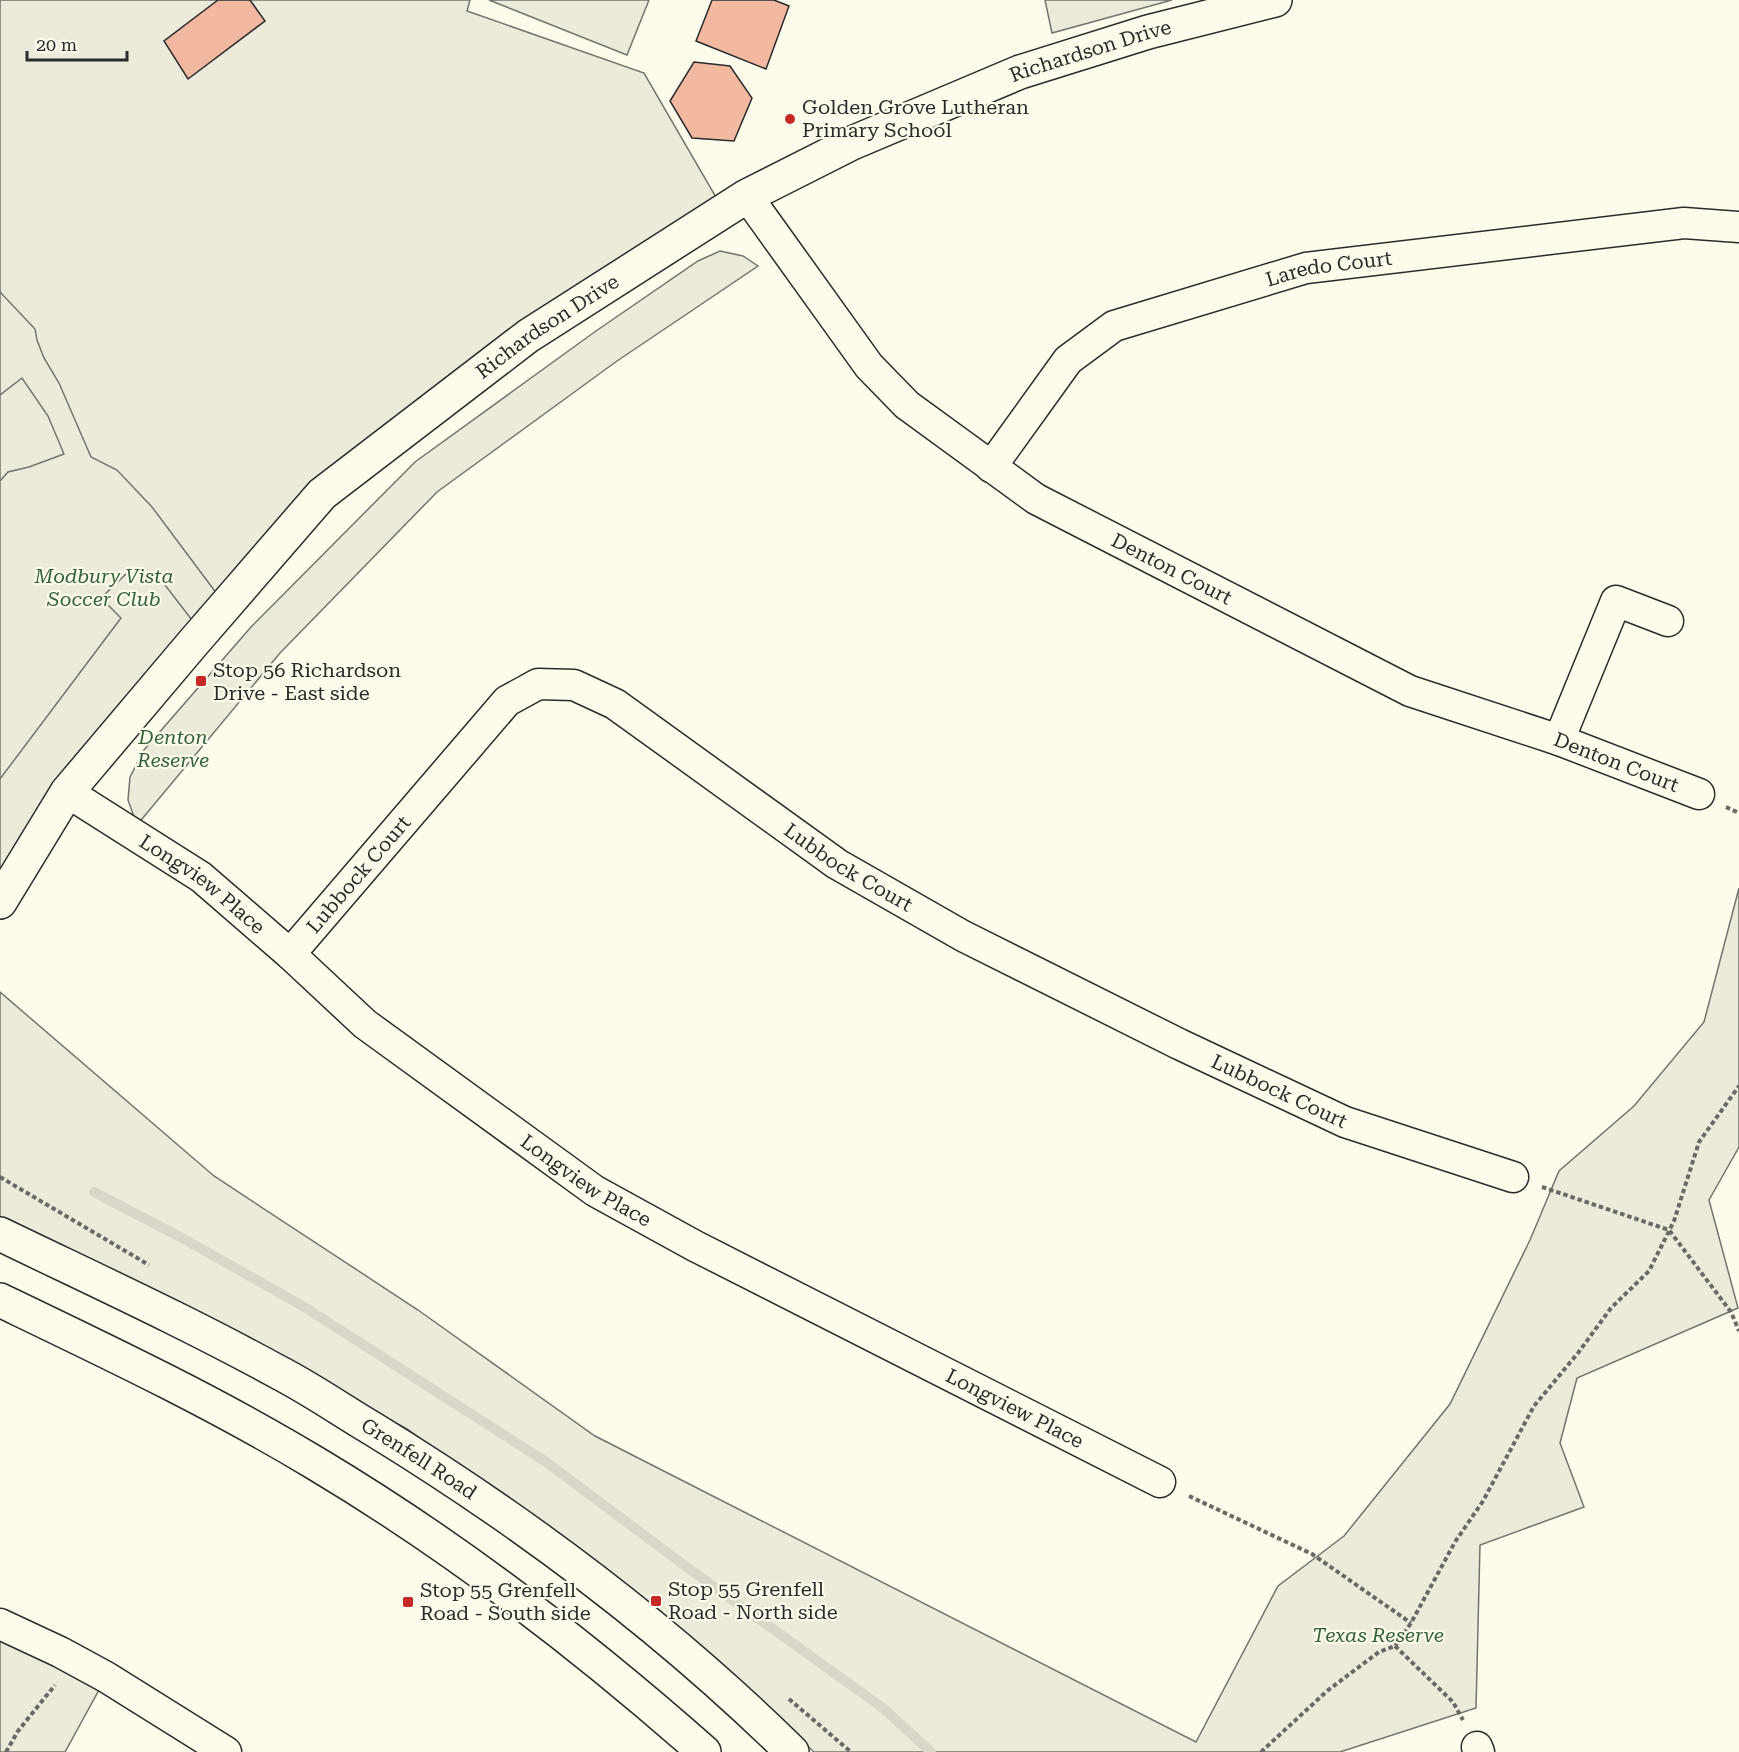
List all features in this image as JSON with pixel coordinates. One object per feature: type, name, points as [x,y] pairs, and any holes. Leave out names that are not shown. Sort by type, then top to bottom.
[{"type":"main road","name":"Richardson Drive","points":[[0,902],[67,792],[322,494],[528,336],[747,196],[852,143],[1020,72],[1148,32],[1275,0]]},
{"type":"main road","name":"Grenfell Road","points":[[0,1234],[280,1372],[437,1468],[499,1511],[668,1639],[746,1707],[792,1752]]},
{"type":"main road","points":[[0,1300],[201,1400],[314,1462],[394,1513],[486,1576],[573,1642],[705,1752]]},
{"type":"street","name":"Denton Court","points":[[747,196],[869,366],[906,405],[1036,499],[1410,691],[1559,740],[1700,794]]},
{"type":"street","name":"Laredo Court","points":[[991,467],[1068,360],[1114,326],[1305,268],[1684,223],[1739,227]]},
{"type":"street","points":[[1559,740],[1616,601],[1668,621]]},
{"type":"street","name":"Lubbock Court","points":[[290,954],[507,701],[538,684],[574,685],[615,704],[837,864],[963,936],[1179,1044],[1345,1122],[1513,1177]]},
{"type":"street","name":"Longview Place","points":[[67,792],[201,877],[290,954],[365,1024],[595,1191],[695,1246],[1160,1482]]},
{"type":"street","points":[[0,1624],[106,1677],[226,1752]]},
{"type":"path","points":[[1261,1752],[1327,1691],[1378,1652],[1395,1646],[1411,1623],[1455,1542],[1489,1491],[1534,1406],[1578,1353],[1611,1308],[1649,1271],[1669,1230],[1699,1142],[1739,1086]]},
{"type":"path","points":[[1513,1177],[1669,1230],[1731,1312],[1739,1331]]},
{"type":"path","points":[[1160,1482],[1312,1554],[1411,1623]]},
{"type":"path","points":[[1395,1646],[1454,1702],[1478,1750]]},
{"type":"path","points":[[6,1752],[48,1691],[61,1679]]},
{"type":"green space","name":"Modbury Vista Soccer Club","points":[[0,0],[470,0],[467,11],[644,73],[724,211],[322,494],[0,902]]},
{"type":"green space","points":[[489,0],[649,0],[627,55]]},
{"type":"green space","name":"Denton Reserve","points":[[720,251],[743,256],[758,266],[617,361],[437,492],[280,653],[137,825],[128,800],[130,777],[144,750],[251,627],[415,462],[596,331],[698,261]]},
{"type":"green space","name":"Texas Reserve","points":[[1739,888],[1739,1147],[1709,1200],[1738,1308],[1577,1378],[1560,1443],[1584,1507],[1480,1545],[1476,1708],[1340,1752],[814,1752],[680,1629],[407,1429],[175,1304],[0,1222],[0,992],[214,1176],[418,1310],[595,1436],[1196,1742],[1278,1586],[1344,1536],[1450,1404],[1530,1240],[1559,1171],[1634,1106],[1704,1022]]},
{"type":"green space","points":[[0,1624],[106,1677],[65,1752],[0,1752]]},
{"type":"shaded area","points":[[1045,0],[1172,0],[1052,33]]},
{"type":"shaded area","points":[[0,292],[35,329],[44,358],[59,383],[91,457],[117,470],[152,507],[226,606],[202,633],[162,581],[142,573],[126,574],[101,598],[121,618],[0,779],[0,481],[8,472],[64,454],[48,416],[22,378],[0,395]]},
{"type":"building","points":[[218,0],[250,0],[265,21],[188,79],[164,41]]},
{"type":"building","points":[[712,0],[774,0],[789,6],[766,69],[696,41]]},
{"type":"building","points":[[694,62],[730,66],[752,98],[734,141],[692,138],[670,101]]},
{"type":"waterway","points":[[94,1192],[184,1239],[306,1308],[546,1462],[684,1565],[883,1708],[931,1752]]},
{"type":"place","name":"Golden Grove Lutheran Primary School","points":[[790,119]]},
{"type":"place","name":"Stop 56 Richardson Drive - East side","points":[[201,681]]},
{"type":"place","name":"Stop 55 Grenfell Road - North side","points":[[656,1601]]},
{"type":"place","name":"Stop 55 Grenfell Road - South side","points":[[408,1602]]}]
